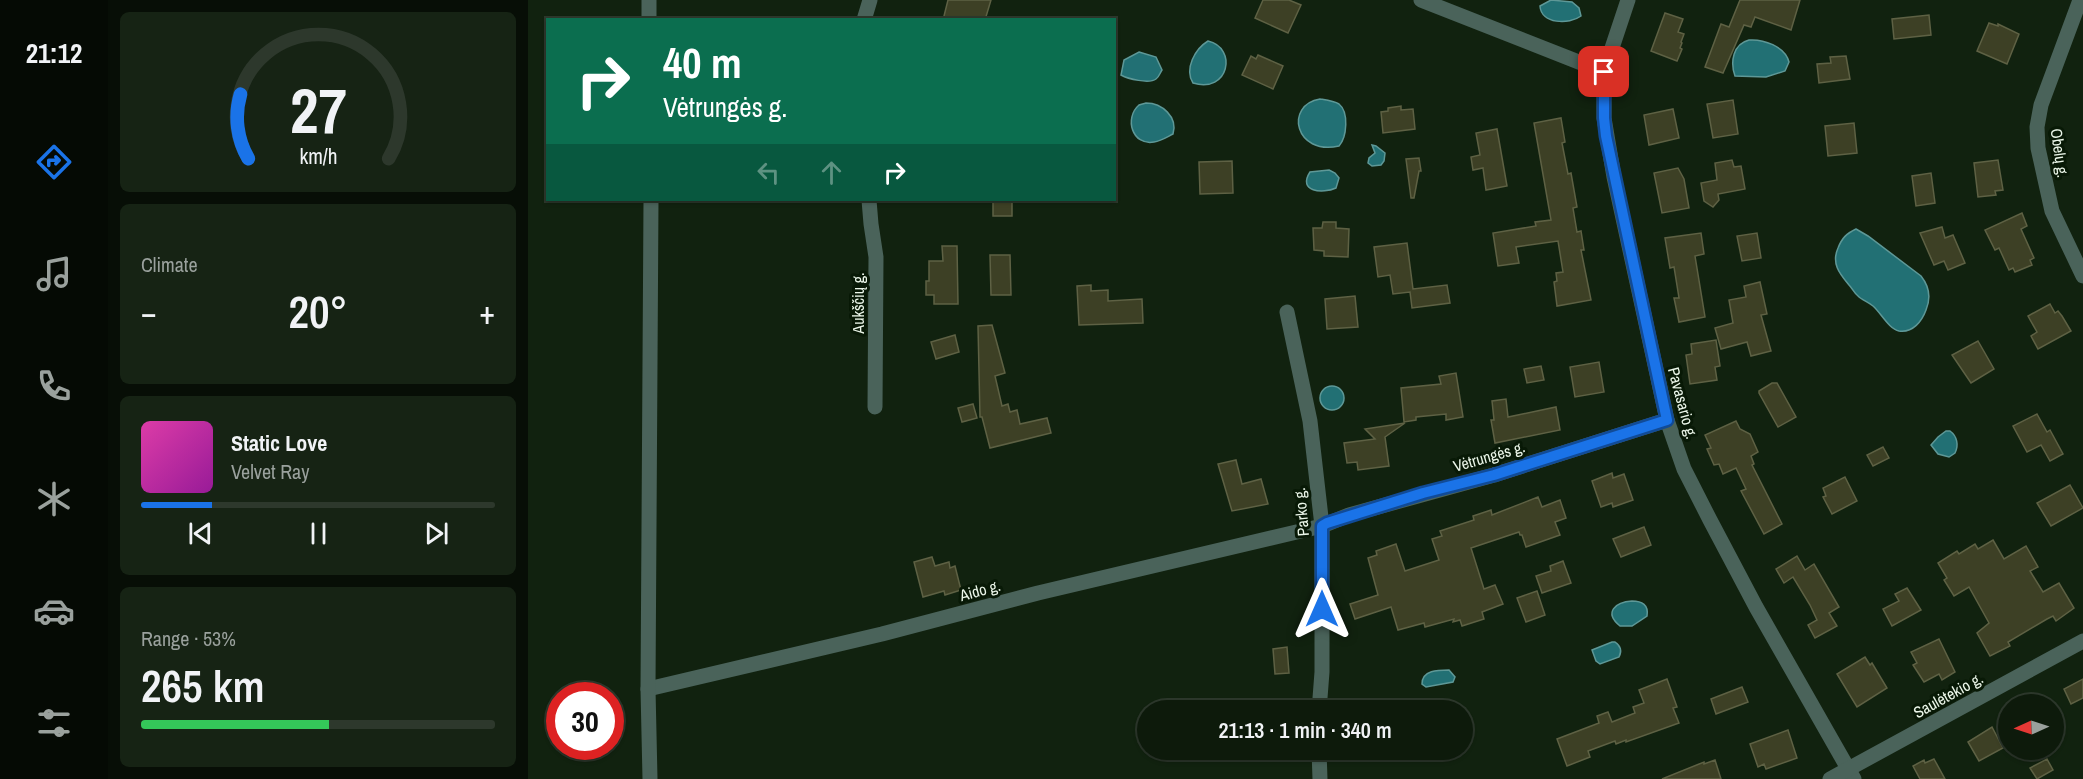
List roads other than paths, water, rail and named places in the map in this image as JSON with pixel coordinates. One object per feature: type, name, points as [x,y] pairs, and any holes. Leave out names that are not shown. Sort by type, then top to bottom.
[{"type":"street","points":[[649,0],[650,18]]},
{"type":"street","points":[[865,18],[870,0]]},
{"type":"street","points":[[1421,0],[1604,72]]},
{"type":"street","name":"Pavasario g.","points":[[1628,0],[1604,72],[1604,118],[1667,420],[1684,468],[1705,510],[1756,607],[1851,774]]},
{"type":"street","name":"Obelų g.","points":[[2080,0],[2041,105],[2037,127],[2038,148],[2052,211],[2083,276]]},
{"type":"street","points":[[650,779],[648,689],[651,201]]},
{"type":"street","name":"Aukščių g.","points":[[869,201],[876,257],[875,407]]},
{"type":"street","name":"Parko g.","points":[[1287,312],[1310,421],[1322,526],[1322,672],[1320,700]]},
{"type":"street","name":"Vėtrungės g.","points":[[1322,526],[1349,515],[1494,475],[1667,420]]},
{"type":"street","name":"Aido g.","points":[[648,689],[1322,526]]},
{"type":"street","name":"Saulėtekio g.","points":[[1830,779],[1851,774],[2083,641]]},
{"type":"street","points":[[1319,760],[1320,779]]},
{"type":"water","points":[[1551,0],[1572,2],[1579,8],[1581,16],[1563,22],[1550,19],[1545,16],[1540,6]]},
{"type":"water","points":[[1749,40],[1767,42],[1783,52],[1789,62],[1785,71],[1766,77],[1735,76],[1734,54],[1739,45]]},
{"type":"water","points":[[1208,41],[1217,45],[1223,52],[1226,60],[1225,69],[1215,82],[1205,85],[1193,83],[1190,72],[1192,60]]},
{"type":"water","points":[[1139,52],[1156,57],[1162,70],[1156,79],[1144,81],[1121,75],[1124,60]]},
{"type":"water","points":[[1320,99],[1332,101],[1342,108],[1346,118],[1345,131],[1339,146],[1324,147],[1312,144],[1299,128],[1302,110],[1309,103]]},
{"type":"water","points":[[1146,103],[1158,105],[1167,112],[1173,122],[1173,134],[1154,142],[1140,140],[1131,123],[1134,110]]},
{"type":"water","points":[[1372,145],[1385,153],[1381,165],[1372,166],[1368,163],[1369,158],[1375,153]]},
{"type":"water","points":[[1329,170],[1339,178],[1336,188],[1319,191],[1309,187],[1307,179],[1310,172]]},
{"type":"water","points":[[1856,229],[1924,280],[1928,292],[1928,306],[1922,318],[1913,328],[1904,331],[1895,330],[1873,306],[1857,295],[1840,273],[1836,264],[1838,248],[1845,237]]},
{"type":"water","points":[[1332,386],[1340,390],[1344,398],[1340,406],[1332,410],[1324,406],[1320,398],[1324,390]]},
{"type":"water","points":[[1946,431],[1952,433],[1957,444],[1955,453],[1949,457],[1938,454],[1931,445]]},
{"type":"water","points":[[1632,601],[1644,604],[1647,616],[1632,626],[1620,626],[1612,616],[1612,612],[1621,603]]},
{"type":"water","points":[[1612,642],[1620,647],[1619,657],[1600,664],[1596,661],[1592,650]]},
{"type":"water","points":[[1449,670],[1455,677],[1453,682],[1426,687],[1422,684],[1428,673]]}]
